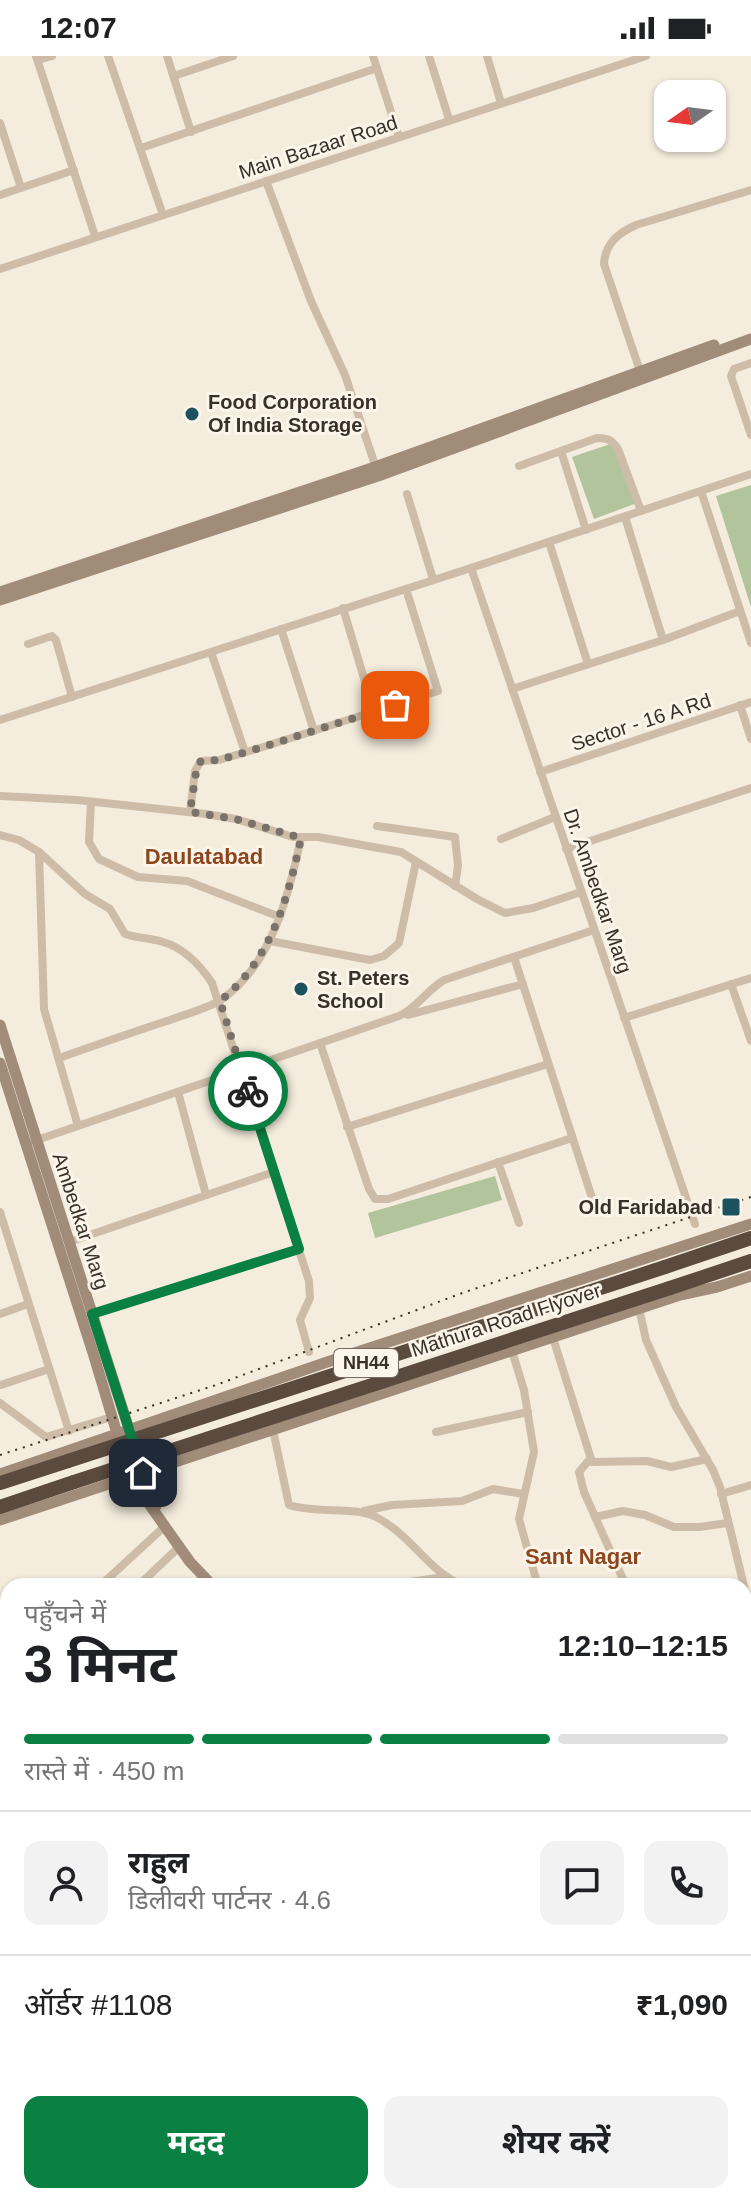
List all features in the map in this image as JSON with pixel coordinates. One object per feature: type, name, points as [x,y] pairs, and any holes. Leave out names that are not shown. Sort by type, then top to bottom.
[{"type":"highway","name":"Mathura Road Flyover","points":[[0,1483],[751,1238]]},
{"type":"highway","name":"Mathura Road Flyover","points":[[0,1507],[751,1261]]},
{"type":"highway","points":[[688,1293],[751,1261]]},
{"type":"street","points":[[52,56],[37,58],[95,236]]},
{"type":"street","points":[[108,56],[163,215]]},
{"type":"street","points":[[167,56],[191,132]]},
{"type":"street","points":[[174,76],[233,56]]},
{"type":"street","points":[[373,56],[399,137]]},
{"type":"street","points":[[429,56],[449,119]]},
{"type":"street","points":[[487,56],[501,103]]},
{"type":"street","name":"Main Bazaar Road","points":[[0,269],[646,56]]},
{"type":"street","points":[[141,148],[377,68]]},
{"type":"street","points":[[0,123],[21,188]]},
{"type":"street","points":[[0,195],[74,170]]},
{"type":"street","points":[[266,181],[311,301],[345,375],[377,471]]},
{"type":"street","points":[[641,374],[604,264],[604,253],[619,235],[636,225],[751,190]]},
{"type":"street","points":[[0,600],[377,471],[751,332]]},
{"type":"street","points":[[641,374],[751,339]]},
{"type":"street","points":[[751,363],[734,369],[731,376],[751,435]]},
{"type":"street","points":[[519,466],[597,438],[613,441],[641,511]]},
{"type":"street","points":[[561,451],[586,530]]},
{"type":"street","points":[[0,592],[377,471]]},
{"type":"street","points":[[0,720],[751,474]]},
{"type":"street","points":[[701,491],[751,643]]},
{"type":"street","points":[[407,494],[433,579]]},
{"type":"street","points":[[625,517],[663,640]]},
{"type":"street","points":[[549,542],[588,664]]},
{"type":"street","name":"Dr. Ambedkar Marg","points":[[471,568],[695,1224]]},
{"type":"street","points":[[190,812],[195,771],[199,763],[245,752],[438,691],[406,589]]},
{"type":"street","points":[[343,608],[374,712]]},
{"type":"street","points":[[512,689],[663,640],[740,611]]},
{"type":"street","points":[[281,629],[314,731]]},
{"type":"street","points":[[28,644],[52,636],[56,640],[72,697]]},
{"type":"street","points":[[211,652],[245,752]]},
{"type":"street","name":"Sector - 16 A Rd","points":[[540,772],[751,702]]},
{"type":"street","points":[[740,705],[751,739]]},
{"type":"street","points":[[566,849],[751,788]]},
{"type":"street","points":[[0,796],[190,812],[236,819],[301,838],[318,837],[401,852],[505,913],[533,908],[581,892]]},
{"type":"street","points":[[91,802],[89,842],[99,859],[138,877],[187,881],[280,917]]},
{"type":"street","points":[[501,839],[555,817]]},
{"type":"street","points":[[377,826],[455,837],[458,866],[455,886]]},
{"type":"street","points":[[0,835],[19,840],[39,852],[85,894],[110,909],[125,934],[166,942],[193,959],[212,983],[311,1291],[300,1320],[309,1352]]},
{"type":"street","points":[[59,1058],[220,1001],[236,988],[270,941],[280,917],[301,838]]},
{"type":"street","points":[[39,852],[44,1009],[78,1126]]},
{"type":"street","points":[[270,941],[370,960],[384,956],[399,943],[416,862]]},
{"type":"street","points":[[31,1142],[399,1016],[412,1010],[428,990],[444,980],[594,930]]},
{"type":"street","points":[[514,957],[595,1207]]},
{"type":"street","points":[[624,1018],[751,978]]},
{"type":"street","points":[[399,1016],[523,984]]},
{"type":"street","points":[[731,984],[751,1041]]},
{"type":"street","name":"Ambedkar Marg","points":[[0,1025],[31,1142],[130,1477],[164,1524]]},
{"type":"street","points":[[320,1043],[369,1189],[381,1201],[572,1138]]},
{"type":"street","name":"Ambedkar Marg","points":[[0,1063],[69,1242],[143,1473],[164,1524]]},
{"type":"street","points":[[347,1127],[548,1064]]},
{"type":"street","points":[[178,1092],[206,1195]]},
{"type":"street","points":[[498,1162],[519,1223]]},
{"type":"street","points":[[69,1242],[274,1172]]},
{"type":"street","points":[[0,1212],[69,1431]]},
{"type":"street","points":[[23,1467],[39,1457],[130,1430],[751,1224]]},
{"type":"street","points":[[92,1314],[299,1249]]},
{"type":"street","points":[[0,1520],[639,1308],[749,1279]]},
{"type":"street","points":[[0,1314],[28,1304]]},
{"type":"street","points":[[639,1308],[646,1340],[676,1407],[707,1459],[721,1494],[742,1578]]},
{"type":"street","points":[[553,1338],[590,1459],[595,1463],[647,1461],[671,1467],[707,1459]]},
{"type":"street","points":[[512,1351],[528,1412],[534,1452],[519,1519],[536,1578]]},
{"type":"street","points":[[1,1385],[49,1369]]},
{"type":"street","points":[[0,1403],[46,1437],[112,1417]]},
{"type":"street","points":[[207,1404],[202,1429],[220,1447]]},
{"type":"street","points":[[436,1432],[528,1412]]},
{"type":"street","points":[[273,1430],[289,1505],[309,1510],[360,1512],[392,1505],[462,1501],[493,1489],[523,1494]]},
{"type":"street","points":[[0,1474],[116,1434]]},
{"type":"street","points":[[72,1451],[82,1454],[92,1471],[84,1492]]},
{"type":"street","points":[[590,1459],[583,1464],[580,1478],[622,1578]]},
{"type":"street","points":[[721,1494],[751,1485]]},
{"type":"street","points":[[595,1517],[623,1511],[645,1515],[674,1527],[728,1523]]},
{"type":"street","points":[[360,1512],[379,1519],[404,1535],[444,1577]]},
{"type":"street","points":[[108,1578],[164,1524],[206,1578]]},
{"type":"street","points":[[146,1578],[180,1546]]},
{"type":"street","points":[[437,1578],[444,1577]]},
{"type":"green space","points":[[616,442],[637,503],[594,519],[572,457]]},
{"type":"green space","points":[[751,485],[751,607],[716,496]]},
{"type":"green space","points":[[495,1176],[502,1200],[375,1238],[368,1213]]},
{"type":"railway","points":[[0,1455],[216,1385],[465,1292],[751,1197]]},
{"type":"way so far","points":[[248,1091],[220,1001],[236,988],[270,941],[283,909],[301,838],[236,819],[190,812],[195,771],[201,761],[219,760],[395,705]]},
{"type":"place","name":"Food Corporation Of India Storage","points":[[192,414]]},
{"type":"place","name":"St. Peters School","points":[[301,989]]},
{"type":"place","name":"Old Faridabad","points":[[731,1207]]},
{"type":"district","name":"Daulatabad","points":[[204,856]]},
{"type":"district","name":"Sant Nagar","points":[[583,1556]]},
{"type":"route","points":[[143,1473],[92,1314],[299,1249],[248,1091]]}]
